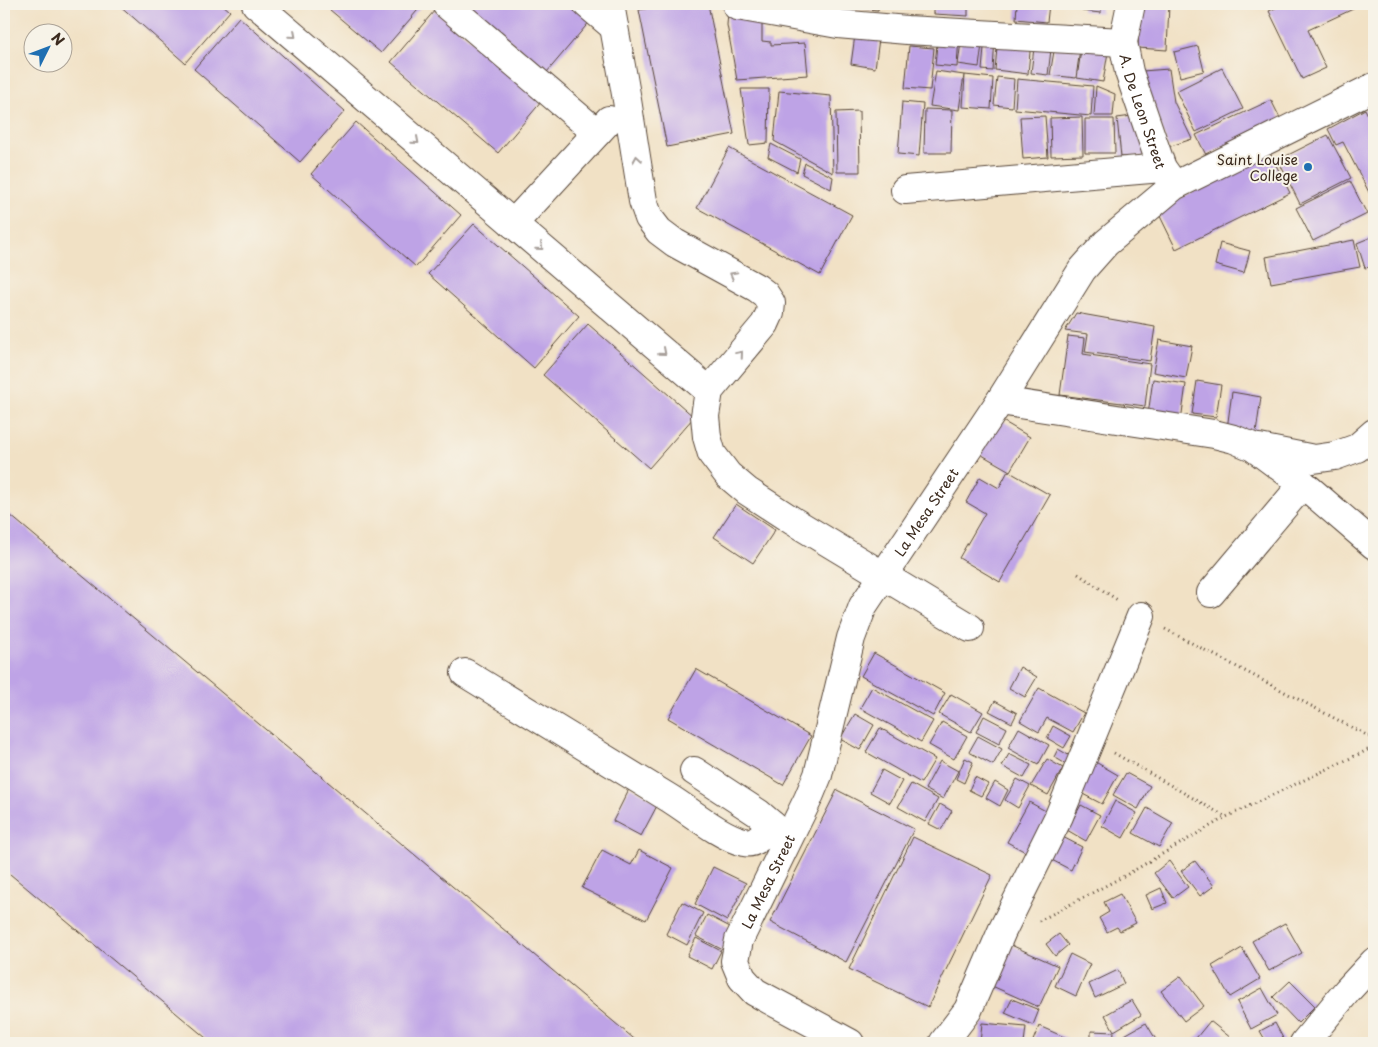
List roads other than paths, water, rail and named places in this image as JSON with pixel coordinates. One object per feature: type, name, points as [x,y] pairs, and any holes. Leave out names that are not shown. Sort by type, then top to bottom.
[{"type":"street","points":[[256,4],[709,391]]},
{"type":"street","points":[[446,4],[597,133]]},
{"type":"street","points":[[587,4],[612,16],[643,201],[649,218],[659,231],[675,243],[757,288],[765,294],[771,303],[770,313],[765,324],[709,391],[705,416],[707,437],[712,454],[728,475],[748,492],[970,628]]},
{"type":"street","name":"A. De Leon Street","points":[[1131,4],[1123,42],[1129,72],[1168,177]]},
{"type":"street","points":[[737,6],[848,25],[1123,42]]},
{"type":"street","name":"La Mesa Street","points":[[850,1043],[755,992],[742,978],[735,961],[739,940],[780,832],[808,799],[818,775],[851,638],[863,606],[1000,401],[1082,270],[1168,177],[1374,87]]},
{"type":"street","points":[[514,224],[627,100]]},
{"type":"street","points":[[905,190],[1168,177]]},
{"type":"street","points":[[1000,401],[1214,434],[1234,439],[1253,447],[1314,459],[1334,456],[1357,448],[1374,433]]},
{"type":"street","points":[[1253,447],[1303,484],[1374,545]]},
{"type":"street","points":[[1211,594],[1303,484]]},
{"type":"street","points":[[943,1043],[968,1010],[1002,931],[1059,816],[1141,616]]},
{"type":"street","points":[[465,673],[728,836],[750,842],[780,832],[758,813],[694,771]]},
{"type":"street","points":[[1304,1043],[1346,991],[1374,962]]},
{"type":"place","name":"Saint Louise College","points":[[1308,167]]}]
